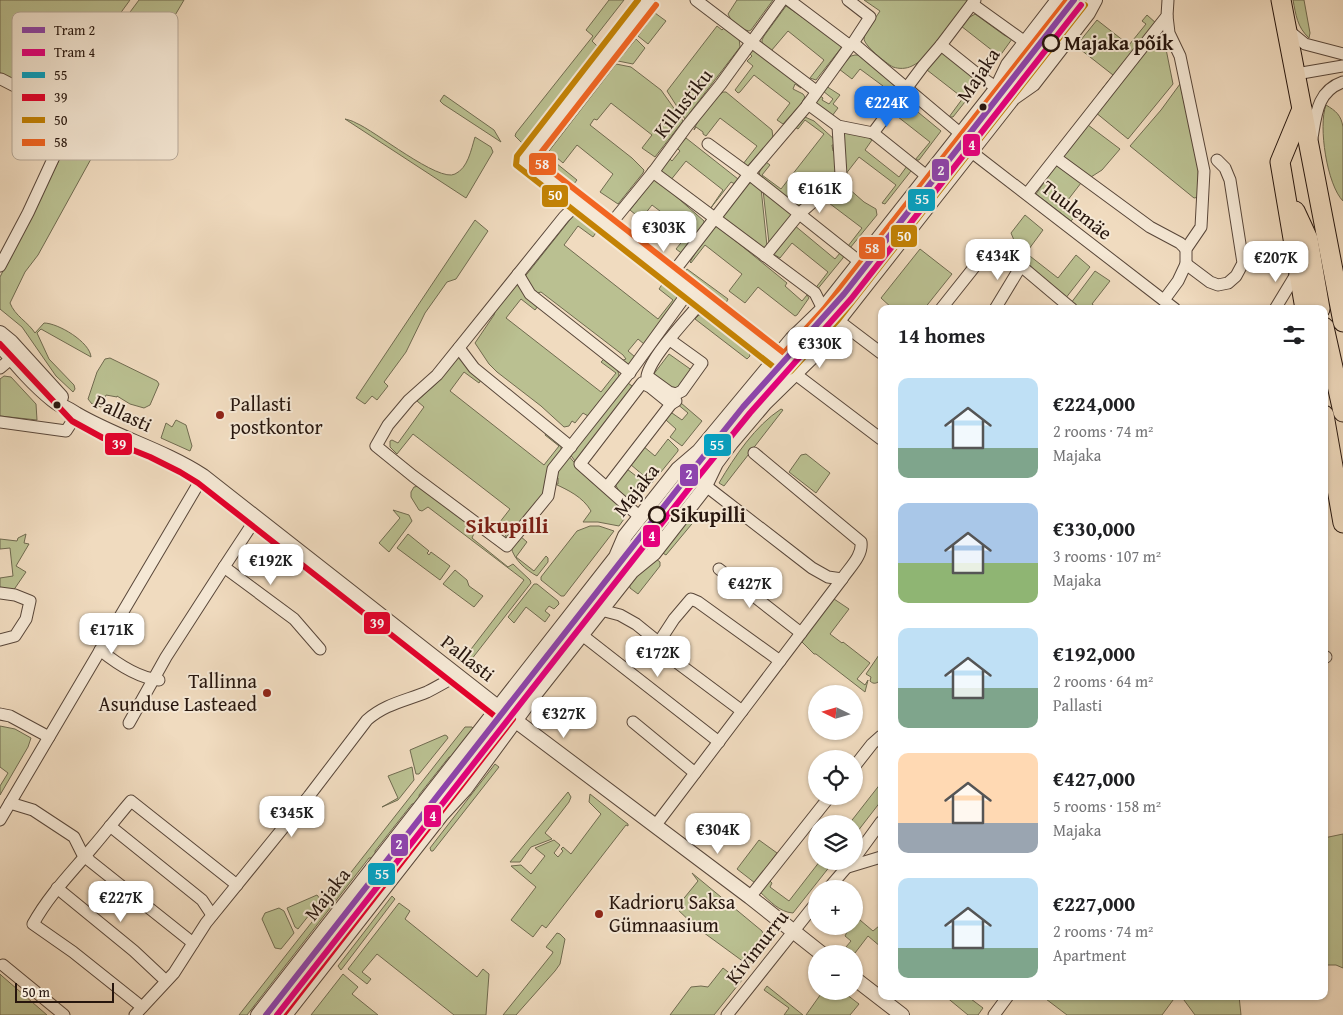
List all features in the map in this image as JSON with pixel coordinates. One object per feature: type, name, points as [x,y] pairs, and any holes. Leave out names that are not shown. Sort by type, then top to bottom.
[{"type":"highway","points":[[1282,0],[1343,322]]},
{"type":"highway","points":[[1302,110],[1280,162],[1304,305]]},
{"type":"highway","points":[[1283,184],[1308,239],[1319,305]]},
{"type":"highway","points":[[1328,345],[1343,412]]},
{"type":"highway","points":[[1328,438],[1343,523]]},
{"type":"street","points":[[649,0],[524,162],[577,204],[609,226],[689,291],[878,437]]},
{"type":"street","points":[[696,0],[816,91]]},
{"type":"street","name":"Killustiku","points":[[609,226],[721,84],[782,0]]},
{"type":"street","name":"Tuulemäe","points":[[789,0],[852,45],[906,88],[959,137],[972,152],[1170,305]]},
{"type":"street","points":[[671,275],[749,174],[808,104],[852,45],[870,17],[848,0]]},
{"type":"street","name":"Majaka","points":[[258,1015],[616,557],[625,536],[678,469],[699,451],[792,339],[823,309],[997,88],[1008,66],[1058,0]]},
{"type":"street","name":"Majaka","points":[[285,1015],[442,814],[465,788],[531,699],[632,571],[654,553],[706,486],[716,463],[765,404],[812,357],[838,321],[1014,98],[1033,84],[1088,14],[1094,0]]},
{"type":"street","points":[[1164,300],[1178,281],[1186,264],[1186,250],[1201,227],[1204,171],[1180,56],[1169,33],[1168,0]]},
{"type":"street","points":[[872,133],[922,66],[941,45],[974,2],[1025,42]]},
{"type":"street","points":[[1027,194],[1167,16]]},
{"type":"street","points":[[1286,29],[1304,44],[1343,54]]},
{"type":"street","points":[[941,45],[997,88]]},
{"type":"street","points":[[1296,74],[1343,66]]},
{"type":"street","points":[[1310,152],[1319,103],[1327,91],[1343,82]]},
{"type":"street","points":[[808,104],[838,126],[872,133],[943,189]]},
{"type":"street","points":[[765,256],[799,214],[841,175],[838,126]]},
{"type":"street","points":[[708,144],[749,174],[875,274]]},
{"type":"street","points":[[1056,158],[1150,226],[1180,243],[1186,250]]},
{"type":"street","points":[[0,266],[28,213],[53,160]]},
{"type":"street","points":[[1186,264],[1210,282],[1218,285],[1232,280],[1242,263],[1230,180],[1224,168],[1217,160]]},
{"type":"street","points":[[653,172],[815,293],[823,309],[878,351]]},
{"type":"street","points":[[577,204],[564,216],[437,374],[409,400],[388,425],[376,446],[413,476],[507,546],[548,496],[553,470],[630,372],[689,291]]},
{"type":"street","points":[[944,305],[991,246],[1021,266],[1067,305]]},
{"type":"street","points":[[997,305],[1021,266]]},
{"type":"street","points":[[1277,305],[1298,272]]},
{"type":"street","points":[[518,274],[530,294],[630,372]]},
{"type":"street","points":[[670,340],[702,363],[682,391],[676,394],[668,392],[647,376],[649,369],[670,340],[702,301]]},
{"type":"street","name":"Pallasti","points":[[0,333],[29,380],[54,401],[106,430],[177,460],[203,476],[499,708],[750,897],[810,945]]},
{"type":"street","name":"Pallasti","points":[[0,345],[15,355]]},
{"type":"street","points":[[459,348],[474,368],[571,447]]},
{"type":"street","points":[[0,368],[15,355]]},
{"type":"street","points":[[607,487],[675,401],[642,383],[580,464],[640,517]]},
{"type":"street","points":[[0,422],[66,431],[77,414]]},
{"type":"street","points":[[655,826],[842,579],[859,556],[862,548],[861,542],[754,453]]},
{"type":"street","points":[[1,816],[203,476]]},
{"type":"street","points":[[706,486],[812,568],[828,577],[842,579]]},
{"type":"street","points":[[129,723],[204,596],[251,526],[258,519]]},
{"type":"street","points":[[224,567],[294,619],[320,649]]},
{"type":"street","points":[[719,569],[801,633]]},
{"type":"street","points":[[0,593],[14,595],[30,601],[26,619],[15,636],[0,640]]},
{"type":"street","points":[[658,642],[691,599],[698,602],[780,661]]},
{"type":"street","points":[[601,610],[620,615],[636,624],[662,645],[671,658],[742,711]]},
{"type":"street","points":[[582,634],[719,742]]},
{"type":"street","points":[[100,650],[118,663],[156,680]]},
{"type":"street","points":[[237,885],[131,801],[57,888],[33,924],[73,952],[139,1011],[174,973],[212,915],[237,885],[309,796],[367,720],[399,700],[427,692],[458,675]]},
{"type":"street","points":[[0,714],[10,716],[49,737]]},
{"type":"street","points":[[634,722],[695,773]]},
{"type":"street","points":[[863,756],[878,739]]},
{"type":"street","points":[[10,803],[33,810],[74,837],[85,856],[193,943]]},
{"type":"street","points":[[750,897],[823,805]]},
{"type":"street","points":[[110,826],[202,900],[212,915]]},
{"type":"street","points":[[863,846],[878,826]]},
{"type":"street","points":[[863,860],[878,858]]},
{"type":"street","points":[[836,880],[844,870]]},
{"type":"street","points":[[57,888],[134,951],[166,981]]},
{"type":"street","name":"Kivimurru","points":[[727,1015],[808,912]]},
{"type":"street","points":[[3,965],[64,1015]]},
{"type":"street","points":[[863,985],[878,996]]},
{"type":"street","points":[[883,1000],[902,1015]]},
{"type":"street","points":[[994,1015],[1005,1000]]},
{"type":"green space","points":[[0,0],[130,0],[121,12],[12,12],[12,80],[0,73]]},
{"type":"green space","points":[[139,0],[184,0],[177,12],[130,12]]},
{"type":"green space","points":[[609,0],[624,0],[592,41],[597,46],[522,143],[515,136],[516,133],[593,36],[586,30]]},
{"type":"green space","points":[[737,0],[773,0],[749,31],[737,25],[728,14]]},
{"type":"green space","points":[[864,0],[970,0],[928,54],[912,66],[895,68],[876,54],[865,41],[864,38],[867,31],[880,11]]},
{"type":"green space","points":[[1293,0],[1304,0],[1310,33],[1309,38],[1299,25]]},
{"type":"green space","points":[[786,6],[842,45],[816,80],[810,78],[824,60],[788,31],[771,51],[762,44],[764,36]]},
{"type":"green space","points":[[655,13],[666,21],[648,44],[638,36]]},
{"type":"green space","points":[[975,14],[1012,39],[987,74],[983,73],[998,55],[961,26],[965,20]]},
{"type":"green space","points":[[1147,15],[1157,24],[1101,96],[1098,94],[1113,75],[1076,46],[1097,20],[1129,45],[1146,24],[1142,21]]},
{"type":"green space","points":[[717,26],[722,30],[726,26],[739,38],[740,47],[685,119],[667,91]]},
{"type":"green space","points":[[1157,33],[1164,39],[1173,84],[1128,139],[1095,112]]},
{"type":"green space","points":[[636,39],[645,48],[633,64],[618,61]]},
{"type":"green space","points":[[753,50],[801,86],[801,88],[795,84],[793,89],[805,97],[783,124],[777,120],[790,103],[754,75],[740,92],[738,93],[735,90],[753,66],[747,61],[752,56],[750,54]]},
{"type":"green space","points":[[942,52],[980,81],[953,117],[949,117],[963,98],[927,70]]},
{"type":"green space","points":[[859,55],[899,88],[894,100],[884,92],[879,99],[875,97],[883,86],[860,69],[852,79],[839,69],[851,56]]},
{"type":"green space","points":[[616,64],[631,67],[661,90],[683,121],[655,157],[642,148],[652,135],[611,103],[597,120],[594,119],[590,125],[632,158],[644,170],[618,204],[600,192],[613,174],[577,145],[563,163],[549,151]]},
{"type":"green space","points":[[1180,84],[1198,163],[1199,197],[1194,198],[1130,146],[1161,110]]},
{"type":"green space","points":[[826,86],[840,95],[833,104],[838,108],[832,116],[816,102],[819,95],[823,98],[822,100],[829,104],[833,99],[823,91]]},
{"type":"green space","points":[[723,92],[726,92],[772,130],[773,138],[747,167],[743,164],[757,146],[720,118],[706,136],[696,127],[694,130],[706,110]]},
{"type":"green space","points":[[444,95],[494,130],[501,142],[443,104],[440,101]]},
{"type":"green space","points":[[902,99],[941,131],[919,160],[915,160],[930,142],[893,113]]},
{"type":"green space","points":[[1326,105],[1338,114],[1343,127],[1343,201],[1332,182],[1325,155],[1323,127]]},
{"type":"green space","points":[[805,117],[814,121],[835,140],[836,145],[832,145],[833,151],[836,151],[836,170],[834,177],[800,209],[760,177],[760,172],[766,162],[770,165],[762,175],[781,189],[824,134],[805,120],[798,129],[795,127]]},
{"type":"green space","points":[[345,119],[365,128],[421,164],[447,175],[455,174],[463,168],[475,137],[491,147],[493,152],[466,198]]},
{"type":"green space","points":[[1088,125],[1120,149],[1102,170],[1091,177],[1062,156]]},
{"type":"green space","points":[[844,132],[868,137],[872,140],[865,150],[899,177],[907,166],[911,171],[885,204],[882,203],[896,185],[859,157],[845,175],[843,170],[846,170],[846,164],[843,163]]},
{"type":"green space","points":[[686,138],[738,179],[735,184],[731,182],[710,209],[723,190],[686,161],[670,181],[660,172],[669,158],[672,161],[680,151],[677,148]]},
{"type":"green space","points":[[546,155],[577,180],[570,189],[539,164]]},
{"type":"green space","points":[[59,160],[90,160],[38,255],[25,272],[10,303],[15,312],[35,333],[44,323],[50,324],[72,334],[85,345],[91,357],[41,329],[37,333],[49,359],[74,385],[75,389],[73,392],[56,376],[22,327],[0,309],[0,277]]},
{"type":"green space","points":[[1057,164],[1081,183],[1064,205],[1076,215],[1071,221],[1036,194]]},
{"type":"green space","points":[[655,178],[704,221],[684,255],[676,249],[689,233],[652,205],[641,219],[630,210]]},
{"type":"green space","points":[[840,181],[864,202],[876,209],[877,215],[850,248],[848,246],[862,228],[825,200]]},
{"type":"green space","points":[[753,182],[761,188],[767,246],[764,250],[720,216],[746,184]]},
{"type":"green space","points":[[763,190],[793,214],[769,243]]},
{"type":"green space","points":[[1025,215],[1043,230],[1026,253],[1058,278],[1076,255],[1090,267],[1065,299],[1009,253],[1016,245],[1011,233]]},
{"type":"green space","points":[[573,216],[577,216],[597,231],[593,237],[578,226],[564,245],[658,319],[673,300],[659,289],[663,283],[676,293],[677,300],[644,344],[638,339],[628,351],[635,357],[627,366],[618,362],[626,359],[623,355],[541,292],[534,294],[523,279]]},
{"type":"green space","points":[[475,220],[488,231],[456,279],[447,282],[425,313],[406,352],[384,382],[388,386],[377,400],[372,396],[365,404],[356,398]]},
{"type":"green space","points":[[715,224],[787,283],[785,286],[802,301],[807,295],[809,298],[797,315],[795,316],[758,287],[745,303],[729,291],[742,274],[705,245],[690,262]]},
{"type":"green space","points":[[794,225],[835,259],[840,253],[844,254],[843,258],[816,291],[814,290],[828,272],[792,243],[780,258],[775,255],[772,258],[770,252]]},
{"type":"green space","points":[[920,249],[952,274],[927,305],[889,305],[881,298]]},
{"type":"green space","points":[[687,269],[728,299],[724,307],[721,307],[683,277]]},
{"type":"green space","points":[[1095,271],[1110,281],[1092,304],[1093,305],[1073,305],[1071,303]]},
{"type":"green space","points":[[516,284],[538,306],[535,310],[521,299],[506,318],[601,392],[616,373],[601,362],[604,359],[614,366],[619,373],[619,376],[588,416],[583,413],[575,423],[572,421],[569,426],[564,427],[541,406],[497,372],[489,364],[475,343],[494,315],[497,306]]},
{"type":"green space","points":[[699,315],[704,315],[749,352],[750,356],[747,359],[695,319]]},
{"type":"green space","points":[[460,354],[481,380],[479,383],[464,372],[450,391],[544,465],[559,446],[545,435],[547,432],[561,445],[561,451],[544,493],[507,539],[504,538],[506,535],[496,527],[510,509],[413,434],[397,454],[390,447],[390,441],[398,443],[424,407],[417,401],[439,381]]},
{"type":"green space","points":[[669,354],[693,371],[675,393],[653,375]]},
{"type":"green space","points":[[110,358],[157,381],[159,384],[150,405],[144,408],[130,404],[117,396],[106,395],[101,407],[92,404],[88,399],[97,372],[105,359]]},
{"type":"green space","points":[[4,376],[11,377],[36,404],[37,420],[0,416],[0,379]]},
{"type":"green space","points":[[628,383],[632,386],[632,389],[576,462],[569,453]]},
{"type":"green space","points":[[676,403],[681,403],[702,421],[682,446],[670,437],[676,429],[666,420],[670,413],[682,420],[688,413]]},
{"type":"green space","points":[[781,409],[783,410],[724,486],[719,483],[754,433]]},
{"type":"green space","points":[[176,420],[186,425],[192,446],[190,451],[161,438],[166,423],[172,427]]},
{"type":"green space","points":[[668,439],[678,451],[652,483],[630,464],[643,446],[655,456]]},
{"type":"green space","points":[[806,454],[830,473],[816,493],[789,472],[801,455]]},
{"type":"green space","points":[[568,455],[588,479],[629,512],[619,526],[598,522],[583,522],[591,511],[588,506],[575,494],[555,484],[558,484],[558,478],[555,477]]},
{"type":"green space","points":[[627,469],[649,486],[635,504],[619,491],[615,484]]},
{"type":"green space","points":[[419,486],[476,529],[472,538],[508,567],[513,564],[531,583],[471,660],[465,657],[524,580],[428,507],[422,511],[419,510],[411,497],[411,492],[414,487]]},
{"type":"green space","points":[[694,508],[701,513],[666,555],[661,552]]},
{"type":"green space","points":[[393,510],[409,515],[412,521],[389,552],[379,543],[400,518]]},
{"type":"green space","points":[[590,526],[599,526],[614,531],[564,596],[561,596],[541,580],[541,577],[577,531]]},
{"type":"green space","points":[[26,534],[24,543],[29,544],[16,566],[26,572],[13,591],[0,589],[0,578],[13,576],[10,548],[0,549],[0,539],[17,541],[18,538]]},
{"type":"green space","points":[[408,534],[429,551],[427,553],[429,555],[431,552],[450,566],[440,580],[397,548]]},
{"type":"green space","points":[[520,536],[527,542],[516,557],[534,571],[546,556],[548,558],[548,562],[537,576],[521,564],[515,556],[513,552],[511,547]]},
{"type":"green space","points":[[655,558],[660,562],[660,566],[638,594],[630,588],[629,581]]},
{"type":"green space","points":[[455,570],[467,580],[469,586],[483,596],[474,607],[443,584]]},
{"type":"green space","points":[[534,584],[537,584],[558,601],[559,604],[554,609],[549,606],[545,611],[550,615],[545,622],[526,607],[514,623],[508,617]]},
{"type":"green space","points":[[834,599],[849,609],[830,634],[870,663],[857,679],[865,685],[868,680],[865,692],[863,685],[856,685],[814,654],[801,641]]},
{"type":"green space","points":[[878,656],[878,682],[873,683],[870,681],[871,677],[866,674]]},
{"type":"green space","points":[[0,726],[15,729],[31,738],[28,747],[0,795],[0,786],[8,773],[0,767]]},
{"type":"green space","points":[[465,727],[472,727],[475,730],[455,756],[449,757],[419,795],[420,801],[412,804],[375,851],[376,858],[369,858],[247,1015],[239,1015]]},
{"type":"green space","points":[[445,735],[448,738],[419,774],[416,774],[410,750]]},
{"type":"green space","points":[[495,764],[499,767],[433,851],[431,851],[430,848]]},
{"type":"green space","points":[[412,767],[414,780],[398,800],[382,807],[398,798],[388,776]]},
{"type":"green space","points":[[878,787],[878,805],[863,824],[863,815],[856,815]]},
{"type":"green space","points":[[568,792],[571,797],[569,802],[545,833],[552,839],[531,847],[520,862],[510,862]]},
{"type":"green space","points":[[590,794],[628,824],[628,826],[626,825],[546,928],[542,925],[533,937],[511,920],[536,887],[511,866],[521,865],[531,874],[545,856],[535,848],[554,840],[560,845],[554,853],[558,857],[563,851],[561,849],[563,847],[571,854],[601,814],[589,802]]},
{"type":"green space","points":[[1343,834],[1343,968],[1336,965],[1328,965],[1328,837]]},
{"type":"green space","points":[[759,840],[777,853],[755,883],[737,869]]},
{"type":"green space","points":[[813,870],[827,870],[819,880],[808,880],[808,894],[793,913],[779,908],[760,892],[769,880],[772,883],[770,887],[789,901]]},
{"type":"green space","points":[[692,873],[762,931],[763,945],[748,965],[696,927],[676,908],[698,881]]},
{"type":"green space","points":[[317,895],[321,900],[298,929],[295,927],[287,908]]},
{"type":"green space","points":[[392,896],[395,899],[341,970],[338,966]]},
{"type":"green space","points":[[399,903],[410,911],[405,919],[477,977],[483,969],[489,974],[486,1015],[454,1015],[377,954],[362,972],[371,979],[367,984],[348,969]]},
{"type":"green space","points":[[279,908],[284,911],[294,933],[281,949],[275,948],[262,919],[265,913]]},
{"type":"green space","points":[[863,923],[873,931],[878,927],[878,944],[868,936],[861,945],[848,945],[851,941],[845,936],[863,935]]},
{"type":"green space","points":[[557,933],[565,939],[560,964],[516,1015],[503,1015],[552,954],[553,952],[546,947]]},
{"type":"green space","points":[[723,968],[737,979],[740,975],[742,980],[714,1015],[670,1015],[691,987],[708,987]]},
{"type":"green space","points":[[0,974],[2,976],[47,1015],[0,1015]]},
{"type":"green space","points":[[343,974],[358,987],[352,994],[378,1015],[311,1015]]},
{"type":"green space","points":[[767,986],[803,1015],[784,1015],[789,1008],[764,990]]},
{"type":"green space","points":[[817,1000],[854,1000],[859,1004],[850,1015],[806,1015]]},
{"type":"green space","points":[[950,1000],[972,1000],[983,1008],[978,1015],[968,1015]]},
{"type":"green space","points":[[1047,1000],[1173,1000],[1162,1015],[1067,1015]]},
{"type":"green space","points":[[1184,1000],[1239,1000],[1241,1015],[1195,1015]]},
{"type":"tram line","name":"2","points":[[266,1015],[687,477],[743,407],[844,294],[1074,0]]},
{"type":"tram line","name":"4","points":[[277,1015],[694,482],[750,413],[851,299],[1081,5]]},
{"type":"transit line","name":"50","points":[[638,0],[517,156],[516,165],[785,374],[791,371],[838,320],[1085,5]]},
{"type":"transit line","name":"58","points":[[656,5],[536,159],[784,353],[824,309],[1067,0]]},
{"type":"transit line","name":"55","points":[[272,1015],[690,479],[744,412],[831,315],[1078,0]]},
{"type":"transit line","name":"39","points":[[0,344],[72,421],[103,438],[150,457],[198,483],[501,721]]},
{"type":"transit line","name":"39","points":[[283,1015],[513,719]]},
{"type":"place","name":"Majaka põik","points":[[1051,43]]},
{"type":"place","name":"Pallasti postkontor","points":[[220,415]]},
{"type":"place","name":"Sikupilli","points":[[657,515]]},
{"type":"place","name":"Tallinna Asunduse Lasteaed","points":[[267,693]]},
{"type":"place","name":"Kadrioru Saksa Gümnaasium","points":[[599,914]]},
{"type":"district","name":"Sikupilli","points":[[507,525]]}]
